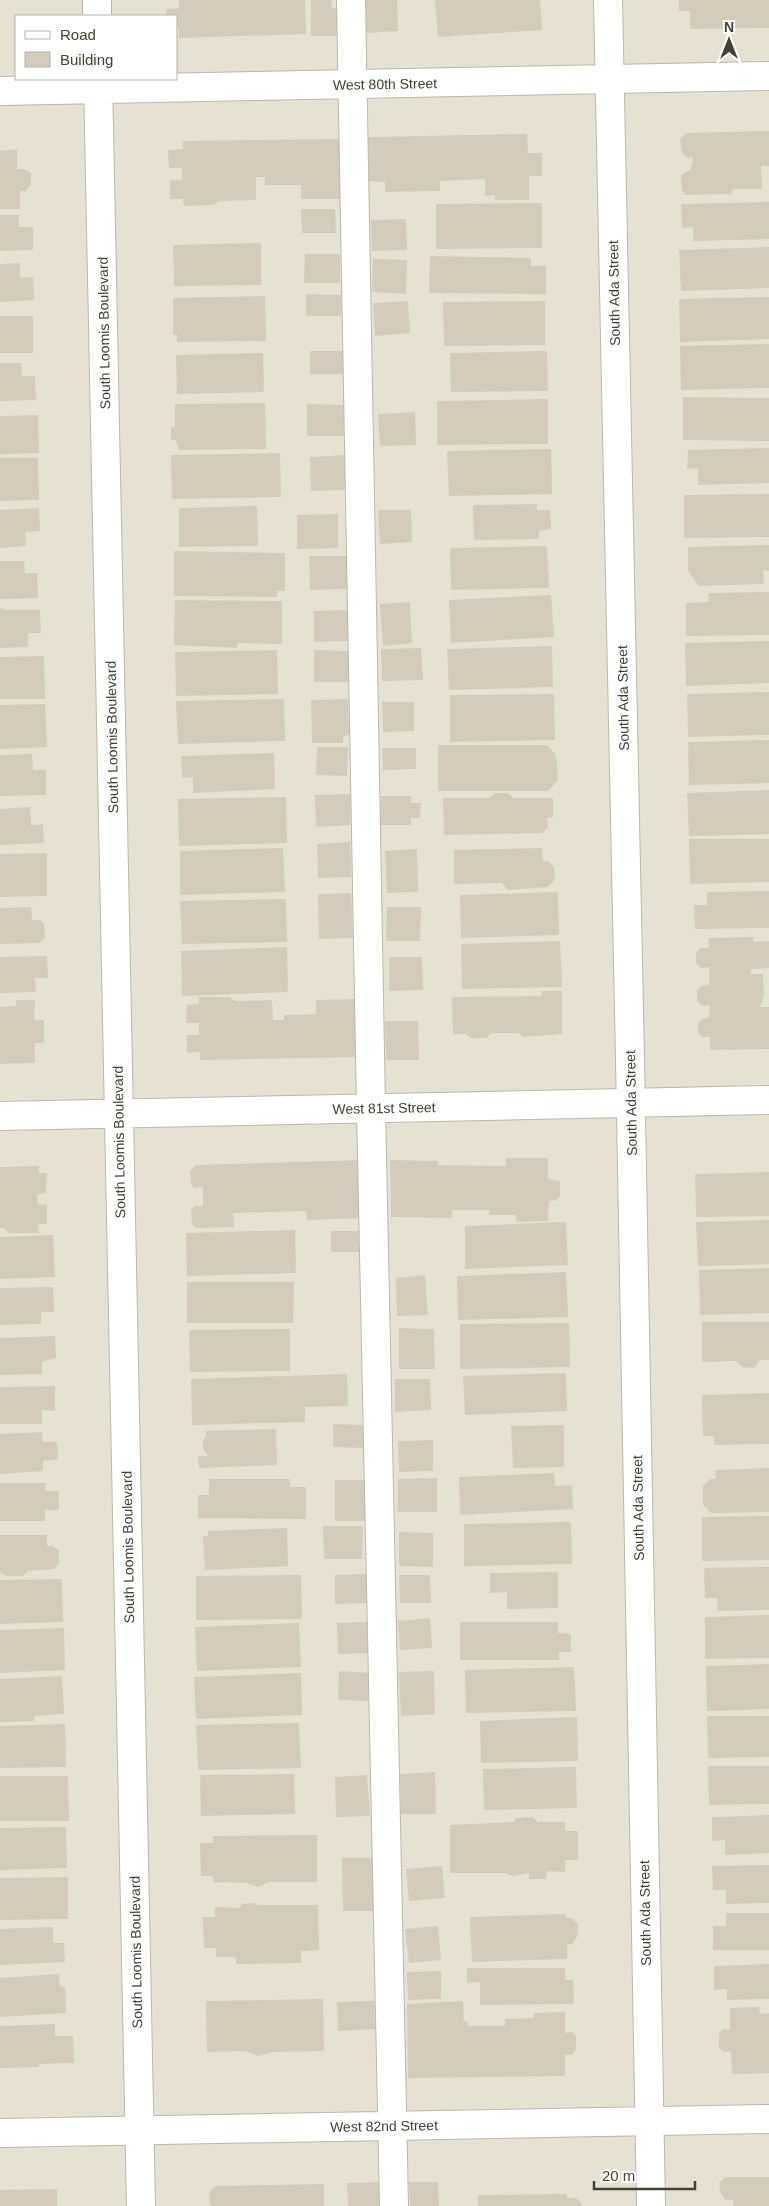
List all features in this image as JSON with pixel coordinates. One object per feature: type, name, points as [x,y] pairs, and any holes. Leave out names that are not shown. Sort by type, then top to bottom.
[{"type":"street","points":[[97,0],[97,15]]},
{"type":"street","points":[[351,0],[371,1108],[394,2206]]},
{"type":"street","name":"South Ada Street","points":[[608,0],[651,2206]]},
{"type":"street","name":"West 80th Street","points":[[0,91],[99,84],[353,85],[769,76]]},
{"type":"street","name":"South Loomis Boulevard","points":[[99,84],[141,2206]]},
{"type":"street","name":"West 81st Street","points":[[0,1116],[769,1100]]},
{"type":"street","name":"West 82nd Street","points":[[0,2134],[769,2119]]},
{"type":"shaded area","points":[[0,0],[769,0],[769,2206],[0,2206]]},
{"type":"building","points":[[179,0],[305,0],[306,34],[179,38],[178,15],[167,15],[166,9],[179,8]]},
{"type":"building","points":[[311,0],[332,0],[331,8],[338,8],[338,36],[311,36]]},
{"type":"building","points":[[365,0],[397,0],[398,31],[367,33]]},
{"type":"building","points":[[435,0],[540,0],[542,30],[438,37]]},
{"type":"building","points":[[679,0],[769,0],[769,28],[690,29],[690,11],[679,11]]},
{"type":"building","points":[[769,131],[769,166],[761,166],[762,189],[732,189],[732,194],[686,195],[682,190],[681,175],[691,169],[693,157],[687,158],[682,153],[680,139],[686,133]]},
{"type":"building","points":[[527,134],[528,153],[542,153],[542,176],[529,176],[529,200],[495,200],[495,195],[485,196],[485,179],[440,181],[440,191],[385,192],[385,182],[369,181],[368,137]]},
{"type":"building","points":[[340,139],[341,199],[301,199],[301,185],[265,185],[265,177],[256,177],[256,200],[220,201],[213,205],[184,206],[183,199],[170,199],[170,180],[182,180],[182,168],[169,168],[168,150],[183,149],[183,141]]},
{"type":"building","points":[[17,149],[17,169],[24,169],[31,173],[31,184],[26,191],[20,191],[20,209],[0,209],[0,151]]},
{"type":"building","points":[[769,202],[769,239],[693,241],[693,227],[682,228],[681,204]]},
{"type":"building","points":[[542,203],[542,248],[436,249],[436,204]]},
{"type":"building","points":[[301,209],[335,209],[336,233],[302,233]]},
{"type":"building","points":[[0,215],[19,215],[19,227],[33,227],[33,250],[0,251]]},
{"type":"building","points":[[406,219],[407,250],[372,251],[371,220]]},
{"type":"building","points":[[261,243],[261,285],[174,286],[173,245]]},
{"type":"building","points":[[769,247],[769,288],[681,291],[679,250]]},
{"type":"building","points":[[305,254],[340,254],[340,283],[304,283]]},
{"type":"building","points":[[430,256],[531,258],[531,266],[546,266],[546,294],[429,293]]},
{"type":"building","points":[[373,259],[407,260],[406,294],[372,292]]},
{"type":"building","points":[[20,263],[20,278],[33,277],[34,300],[0,302],[0,264]]},
{"type":"building","points":[[306,294],[341,295],[341,316],[306,316]]},
{"type":"building","points":[[265,296],[266,341],[177,342],[177,335],[173,335],[173,298]]},
{"type":"building","points":[[769,297],[769,339],[680,342],[679,299]]},
{"type":"building","points":[[408,301],[410,333],[375,336],[373,303]]},
{"type":"building","points":[[545,301],[545,345],[444,346],[443,302]]},
{"type":"building","points":[[0,316],[33,316],[33,353],[0,353]]},
{"type":"building","points":[[769,344],[769,388],[681,390],[680,346]]},
{"type":"building","points":[[310,351],[346,351],[346,374],[310,374]]},
{"type":"building","points":[[547,351],[548,391],[451,392],[450,353]]},
{"type":"building","points":[[263,353],[264,392],[177,394],[176,355]]},
{"type":"building","points":[[0,363],[21,363],[22,376],[35,376],[36,400],[0,401]]},
{"type":"building","points":[[683,397],[769,398],[769,441],[683,440]]},
{"type":"building","points":[[548,399],[548,444],[437,445],[437,401]]},
{"type":"building","points":[[265,403],[266,449],[179,450],[176,440],[171,440],[171,427],[175,427],[175,404]]},
{"type":"building","points":[[307,404],[344,405],[344,436],[307,436]]},
{"type":"building","points":[[415,412],[416,445],[380,446],[378,414]]},
{"type":"building","points":[[38,415],[39,453],[0,454],[0,416]]},
{"type":"building","points":[[769,448],[769,483],[698,485],[698,468],[687,469],[688,450]]},
{"type":"building","points":[[551,449],[552,494],[449,496],[447,451]]},
{"type":"building","points":[[280,453],[281,497],[172,499],[171,455]]},
{"type":"building","points":[[346,455],[347,490],[311,491],[310,457]]},
{"type":"building","points":[[0,458],[38,458],[39,500],[0,501]]},
{"type":"building","points":[[769,494],[769,537],[684,538],[684,495]]},
{"type":"building","points":[[537,504],[537,510],[550,510],[551,529],[539,531],[539,539],[474,540],[473,505]]},
{"type":"building","points":[[257,506],[258,546],[179,547],[179,508]]},
{"type":"building","points":[[39,508],[40,531],[25,532],[26,546],[0,548],[0,510]]},
{"type":"building","points":[[378,510],[411,510],[412,542],[380,544]]},
{"type":"building","points":[[338,514],[338,548],[297,549],[297,515]]},
{"type":"building","points":[[769,545],[769,571],[763,570],[764,584],[699,586],[688,571],[688,547]]},
{"type":"building","points":[[547,546],[549,588],[451,590],[450,548]]},
{"type":"building","points":[[174,551],[285,553],[285,591],[277,591],[277,597],[174,596]]},
{"type":"building","points":[[309,556],[347,556],[348,589],[310,590]]},
{"type":"building","points":[[0,561],[24,561],[25,573],[37,573],[38,598],[0,599]]},
{"type":"building","points":[[769,592],[769,635],[686,636],[686,603],[709,602],[708,593]]},
{"type":"building","points":[[551,595],[554,637],[451,643],[449,600]]},
{"type":"building","points":[[175,600],[282,601],[282,644],[237,643],[237,648],[174,645]]},
{"type":"building","points":[[410,602],[412,643],[383,646],[380,604]]},
{"type":"building","points":[[0,608],[5,610],[40,610],[41,633],[28,633],[28,647],[0,648]]},
{"type":"building","points":[[349,610],[349,641],[314,642],[314,611]]},
{"type":"building","points":[[769,641],[769,683],[686,686],[685,643]]},
{"type":"building","points":[[552,646],[553,687],[449,690],[447,649]]},
{"type":"building","points":[[421,648],[423,680],[382,681],[381,649]]},
{"type":"building","points":[[277,650],[278,694],[176,696],[175,652]]},
{"type":"building","points":[[314,650],[349,651],[349,682],[314,682]]},
{"type":"building","points":[[44,656],[45,699],[0,699],[0,657]]},
{"type":"building","points":[[769,692],[769,735],[688,737],[687,694]]},
{"type":"building","points":[[554,694],[555,740],[450,742],[450,695]]},
{"type":"building","points":[[284,699],[285,741],[178,744],[176,701]]},
{"type":"building","points":[[348,699],[349,734],[343,737],[343,743],[312,743],[311,700]]},
{"type":"building","points":[[382,702],[414,702],[414,731],[383,732]]},
{"type":"building","points":[[45,704],[47,747],[0,749],[0,705]]},
{"type":"building","points":[[769,740],[769,783],[689,785],[688,742]]},
{"type":"building","points":[[438,745],[547,745],[556,755],[558,780],[548,791],[438,791]]},
{"type":"building","points":[[317,747],[348,747],[347,776],[316,775]]},
{"type":"building","points":[[382,748],[416,748],[416,769],[383,770]]},
{"type":"building","points":[[274,753],[275,789],[193,793],[193,777],[182,778],[181,756]]},
{"type":"building","points":[[32,754],[33,770],[46,770],[46,795],[0,796],[0,755]]},
{"type":"building","points":[[769,790],[769,834],[689,836],[687,793]]},
{"type":"building","points":[[495,793],[508,793],[513,798],[553,798],[553,817],[547,818],[548,828],[542,833],[444,835],[443,798],[489,798]]},
{"type":"building","points":[[350,794],[350,825],[316,827],[315,795]]},
{"type":"building","points":[[381,796],[411,796],[411,803],[421,803],[420,818],[411,818],[411,825],[380,825]]},
{"type":"building","points":[[286,797],[287,843],[179,846],[178,799]]},
{"type":"building","points":[[30,807],[31,825],[43,824],[44,843],[0,845],[0,809]]},
{"type":"building","points":[[689,839],[769,839],[769,882],[690,884]]},
{"type":"building","points":[[350,842],[351,877],[318,878],[317,844]]},
{"type":"building","points":[[283,848],[285,892],[180,895],[180,851]]},
{"type":"building","points":[[542,848],[543,861],[548,861],[554,867],[555,879],[548,887],[508,890],[502,883],[454,884],[454,850]]},
{"type":"building","points":[[417,849],[418,892],[387,893],[385,851]]},
{"type":"building","points":[[47,853],[47,896],[0,897],[0,854]]},
{"type":"building","points":[[769,891],[769,928],[695,929],[694,905],[707,905],[707,892]]},
{"type":"building","points":[[558,892],[559,935],[461,938],[460,895]]},
{"type":"building","points":[[351,893],[353,938],[319,939],[318,894]]},
{"type":"building","points":[[286,899],[287,942],[182,944],[180,901]]},
{"type":"building","points":[[31,907],[32,920],[40,920],[44,923],[45,938],[40,943],[0,944],[0,908]]},
{"type":"building","points":[[387,907],[421,907],[420,941],[386,941]]},
{"type":"building","points":[[754,937],[753,942],[769,941],[769,968],[751,969],[751,974],[763,974],[764,995],[760,1007],[769,1007],[769,1049],[710,1050],[710,1037],[703,1037],[698,1033],[698,1023],[702,1019],[709,1018],[710,1005],[702,1006],[697,1001],[697,990],[701,986],[709,985],[709,967],[701,968],[696,963],[696,953],[700,948],[709,948],[708,938]]},
{"type":"building","points":[[560,941],[562,987],[462,989],[461,944]]},
{"type":"building","points":[[287,947],[288,992],[182,996],[181,951]]},
{"type":"building","points":[[47,956],[48,978],[35,978],[36,992],[0,993],[0,957]]},
{"type":"building","points":[[389,957],[422,957],[423,990],[389,991]]},
{"type":"building","points":[[542,991],[562,991],[562,1034],[523,1037],[518,1033],[491,1033],[486,1038],[471,1038],[466,1034],[453,1034],[452,997],[542,996]]},
{"type":"building","points":[[199,997],[229,997],[236,1001],[272,1000],[273,1020],[284,1020],[284,1015],[316,1014],[316,1000],[359,999],[360,1057],[200,1060],[200,1052],[187,1053],[187,1035],[199,1035],[199,1023],[186,1023],[187,1005],[199,1004]]},
{"type":"building","points":[[16,1000],[35,1000],[34,1020],[44,1020],[44,1043],[35,1043],[35,1063],[0,1064],[0,1007],[16,1006]]},
{"type":"building","points":[[385,1021],[418,1021],[419,1060],[386,1060]]},
{"type":"building","points":[[506,1158],[548,1158],[548,1179],[560,1181],[560,1196],[556,1200],[549,1201],[548,1221],[516,1222],[516,1215],[489,1215],[489,1210],[452,1210],[452,1218],[391,1217],[390,1160],[438,1161],[438,1165],[506,1166]]},
{"type":"building","points":[[362,1160],[364,1218],[307,1220],[306,1211],[233,1213],[234,1227],[196,1228],[192,1224],[191,1210],[195,1206],[203,1206],[203,1187],[194,1188],[191,1183],[190,1171],[196,1165]]},
{"type":"building","points":[[39,1166],[39,1173],[47,1173],[46,1193],[37,1194],[38,1205],[47,1204],[47,1224],[38,1224],[39,1233],[9,1233],[4,1228],[0,1228],[0,1167]]},
{"type":"building","points":[[769,1172],[769,1216],[696,1217],[695,1174]]},
{"type":"building","points":[[769,1220],[769,1264],[698,1266],[696,1222]]},
{"type":"building","points":[[566,1222],[568,1265],[465,1269],[465,1226]]},
{"type":"building","points":[[295,1230],[296,1273],[187,1276],[186,1233]]},
{"type":"building","points":[[331,1231],[363,1231],[362,1252],[331,1252]]},
{"type":"building","points":[[53,1235],[55,1277],[0,1279],[0,1237]]},
{"type":"building","points":[[769,1268],[769,1313],[700,1315],[699,1270]]},
{"type":"building","points":[[566,1272],[568,1317],[458,1320],[457,1276]]},
{"type":"building","points":[[425,1275],[428,1315],[397,1316],[396,1278]]},
{"type":"building","points":[[187,1282],[294,1282],[293,1323],[187,1323]]},
{"type":"building","points":[[53,1287],[54,1312],[41,1312],[41,1324],[0,1325],[0,1288]]},
{"type":"building","points":[[702,1322],[769,1322],[769,1360],[760,1360],[754,1368],[742,1367],[736,1361],[702,1362]]},
{"type":"building","points":[[569,1323],[570,1367],[460,1369],[460,1324]]},
{"type":"building","points":[[399,1328],[434,1329],[435,1369],[399,1369]]},
{"type":"building","points":[[290,1329],[290,1371],[190,1372],[189,1330]]},
{"type":"building","points":[[55,1336],[56,1358],[42,1362],[42,1374],[0,1375],[0,1338]]},
{"type":"building","points":[[566,1373],[567,1411],[465,1415],[463,1376]]},
{"type":"building","points":[[347,1374],[348,1406],[305,1407],[305,1422],[192,1425],[191,1379]]},
{"type":"building","points":[[395,1379],[430,1379],[431,1410],[395,1412]]},
{"type":"building","points":[[55,1386],[55,1411],[42,1410],[42,1424],[0,1424],[0,1387]]},
{"type":"building","points":[[769,1393],[769,1444],[714,1445],[714,1436],[703,1436],[702,1395]]},
{"type":"building","points":[[333,1424],[365,1425],[364,1448],[333,1447]]},
{"type":"building","points":[[564,1425],[564,1467],[513,1468],[511,1426]]},
{"type":"building","points":[[276,1429],[277,1465],[199,1468],[198,1456],[208,1456],[203,1449],[206,1431]]},
{"type":"building","points":[[42,1432],[43,1442],[57,1442],[58,1459],[43,1461],[43,1471],[0,1474],[0,1434]]},
{"type":"building","points":[[433,1440],[433,1471],[399,1472],[398,1441]]},
{"type":"building","points":[[769,1468],[769,1512],[711,1513],[703,1505],[703,1486],[710,1479],[716,1479],[715,1470]]},
{"type":"building","points":[[554,1473],[555,1486],[572,1485],[573,1509],[460,1515],[459,1477]]},
{"type":"building","points":[[437,1478],[437,1512],[397,1512],[398,1479]]},
{"type":"building","points":[[209,1479],[290,1479],[290,1487],[306,1487],[306,1519],[198,1518],[198,1495],[209,1495]]},
{"type":"building","points":[[335,1480],[366,1480],[367,1521],[335,1521]]},
{"type":"building","points":[[0,1483],[46,1483],[45,1491],[59,1491],[59,1510],[45,1510],[45,1521],[0,1521]]},
{"type":"building","points":[[769,1516],[769,1560],[702,1561],[702,1517]]},
{"type":"building","points":[[571,1522],[572,1564],[464,1566],[464,1524]]},
{"type":"building","points":[[323,1526],[363,1526],[362,1559],[324,1559]]},
{"type":"building","points":[[287,1528],[288,1566],[205,1570],[203,1536],[208,1536],[208,1531]]},
{"type":"building","points":[[399,1532],[433,1533],[433,1567],[399,1566]]},
{"type":"building","points":[[0,1535],[47,1535],[47,1546],[53,1546],[59,1550],[59,1563],[54,1569],[28,1571],[23,1576],[7,1576],[0,1572]]},
{"type":"building","points":[[769,1567],[769,1610],[718,1611],[717,1598],[705,1598],[704,1568]]},
{"type":"building","points":[[558,1572],[558,1608],[507,1609],[507,1592],[490,1593],[490,1573]]},
{"type":"building","points":[[367,1574],[367,1603],[335,1604],[335,1575]]},
{"type":"building","points":[[301,1575],[302,1619],[196,1620],[196,1576]]},
{"type":"building","points":[[399,1575],[430,1575],[431,1603],[400,1603]]},
{"type":"building","points":[[62,1579],[63,1622],[0,1624],[0,1580]]},
{"type":"building","points":[[769,1615],[769,1658],[705,1659],[705,1617]]},
{"type":"building","points":[[430,1618],[432,1648],[400,1650],[398,1621]]},
{"type":"building","points":[[369,1622],[370,1653],[338,1654],[337,1623]]},
{"type":"building","points":[[460,1622],[558,1622],[558,1633],[571,1634],[571,1652],[559,1652],[559,1660],[460,1660]]},
{"type":"building","points":[[299,1623],[301,1667],[197,1671],[195,1627]]},
{"type":"building","points":[[64,1628],[65,1670],[0,1673],[0,1630]]},
{"type":"building","points":[[769,1664],[769,1709],[707,1711],[706,1666]]},
{"type":"building","points":[[574,1667],[576,1711],[466,1713],[465,1670]]},
{"type":"building","points":[[339,1671],[371,1673],[370,1701],[338,1700]]},
{"type":"building","points":[[434,1671],[435,1714],[401,1716],[399,1672]]},
{"type":"building","points":[[301,1673],[302,1715],[196,1719],[194,1677]]},
{"type":"building","points":[[62,1676],[64,1714],[34,1716],[34,1721],[0,1722],[0,1679]]},
{"type":"building","points":[[707,1716],[769,1716],[769,1757],[708,1758]]},
{"type":"building","points":[[577,1717],[578,1761],[481,1763],[480,1721]]},
{"type":"building","points":[[299,1723],[301,1768],[198,1770],[196,1725]]},
{"type":"building","points":[[65,1724],[66,1767],[0,1768],[0,1726]]},
{"type":"building","points":[[708,1766],[769,1766],[769,1804],[709,1805]]},
{"type":"building","points":[[576,1767],[577,1808],[484,1810],[483,1769]]},
{"type":"building","points":[[435,1772],[436,1814],[401,1814],[400,1774]]},
{"type":"building","points":[[294,1774],[295,1814],[201,1816],[200,1775]]},
{"type":"building","points":[[367,1775],[370,1816],[336,1817],[335,1777]]},
{"type":"building","points":[[0,1776],[68,1776],[69,1821],[0,1821]]},
{"type":"building","points":[[769,1815],[769,1853],[725,1855],[725,1840],[712,1841],[712,1817]]},
{"type":"building","points":[[533,1817],[538,1822],[565,1822],[565,1831],[578,1831],[578,1860],[565,1860],[565,1872],[547,1871],[546,1879],[529,1879],[529,1873],[513,1876],[505,1873],[450,1873],[450,1825],[514,1822],[516,1818]]},
{"type":"building","points":[[66,1827],[67,1868],[0,1870],[0,1828]]},
{"type":"building","points":[[317,1835],[317,1882],[270,1882],[258,1887],[247,1883],[213,1882],[213,1876],[201,1876],[200,1843],[213,1843],[213,1836]]},
{"type":"building","points":[[342,1858],[376,1858],[377,1911],[343,1911]]},
{"type":"building","points":[[769,1865],[769,1903],[726,1904],[726,1890],[713,1890],[712,1866]]},
{"type":"building","points":[[442,1866],[445,1898],[409,1901],[406,1869]]},
{"type":"building","points":[[68,1877],[68,1919],[0,1920],[0,1878]]},
{"type":"building","points":[[255,1903],[258,1905],[318,1905],[319,1950],[301,1951],[301,1963],[236,1964],[236,1957],[216,1957],[216,1948],[204,1948],[203,1917],[215,1917],[215,1907],[240,1908],[242,1904]]},
{"type":"building","points":[[726,1913],[769,1913],[769,1950],[713,1950],[713,1926],[726,1926]]},
{"type":"building","points":[[566,1914],[566,1918],[572,1918],[578,1924],[577,1937],[572,1944],[567,1945],[567,1959],[472,1962],[470,1917]]},
{"type":"building","points":[[438,1926],[441,1960],[409,1963],[405,1929]]},
{"type":"building","points":[[53,1927],[53,1943],[64,1943],[65,1962],[0,1965],[0,1929]]},
{"type":"building","points":[[769,1964],[769,1999],[727,2000],[727,1989],[714,1990],[714,1966]]},
{"type":"building","points":[[467,1968],[565,1968],[565,1980],[573,1980],[574,2004],[480,2005],[480,1982],[467,1983]]},
{"type":"building","points":[[441,1971],[441,1999],[408,2000],[407,1972]]},
{"type":"building","points":[[59,1974],[60,1987],[65,1987],[66,2013],[0,2017],[0,1978]]},
{"type":"building","points":[[323,1999],[324,2051],[272,2052],[258,2056],[245,2051],[207,2052],[206,2001]]},
{"type":"building","points":[[374,2001],[375,2029],[338,2031],[337,2002]]},
{"type":"building","points":[[463,2001],[464,2021],[467,2021],[468,2026],[505,2026],[505,2019],[534,2018],[534,2013],[565,2012],[565,2033],[572,2032],[576,2036],[576,2050],[572,2055],[565,2055],[565,2076],[408,2078],[407,2004]]},
{"type":"building","points":[[759,2007],[760,2014],[769,2013],[769,2073],[732,2074],[731,2051],[724,2052],[719,2048],[719,2033],[723,2029],[730,2030],[730,2008]]},
{"type":"building","points":[[55,2024],[55,2036],[73,2036],[74,2063],[39,2064],[39,2067],[0,2068],[0,2026]]},
{"type":"building","points":[[725,2177],[769,2177],[769,2206],[733,2206],[733,2200],[726,2200],[721,2194],[719,2183]]},
{"type":"building","points":[[382,2182],[382,2206],[348,2206],[347,2183]]},
{"type":"building","points":[[409,2182],[438,2182],[439,2206],[410,2206]]},
{"type":"building","points":[[324,2184],[324,2206],[212,2206],[210,2204],[209,2192],[216,2186]]},
{"type":"building","points":[[57,2189],[57,2206],[0,2206],[0,2190]]},
{"type":"building","points":[[567,2194],[567,2198],[576,2198],[581,2202],[581,2206],[478,2206],[478,2195]]}]
